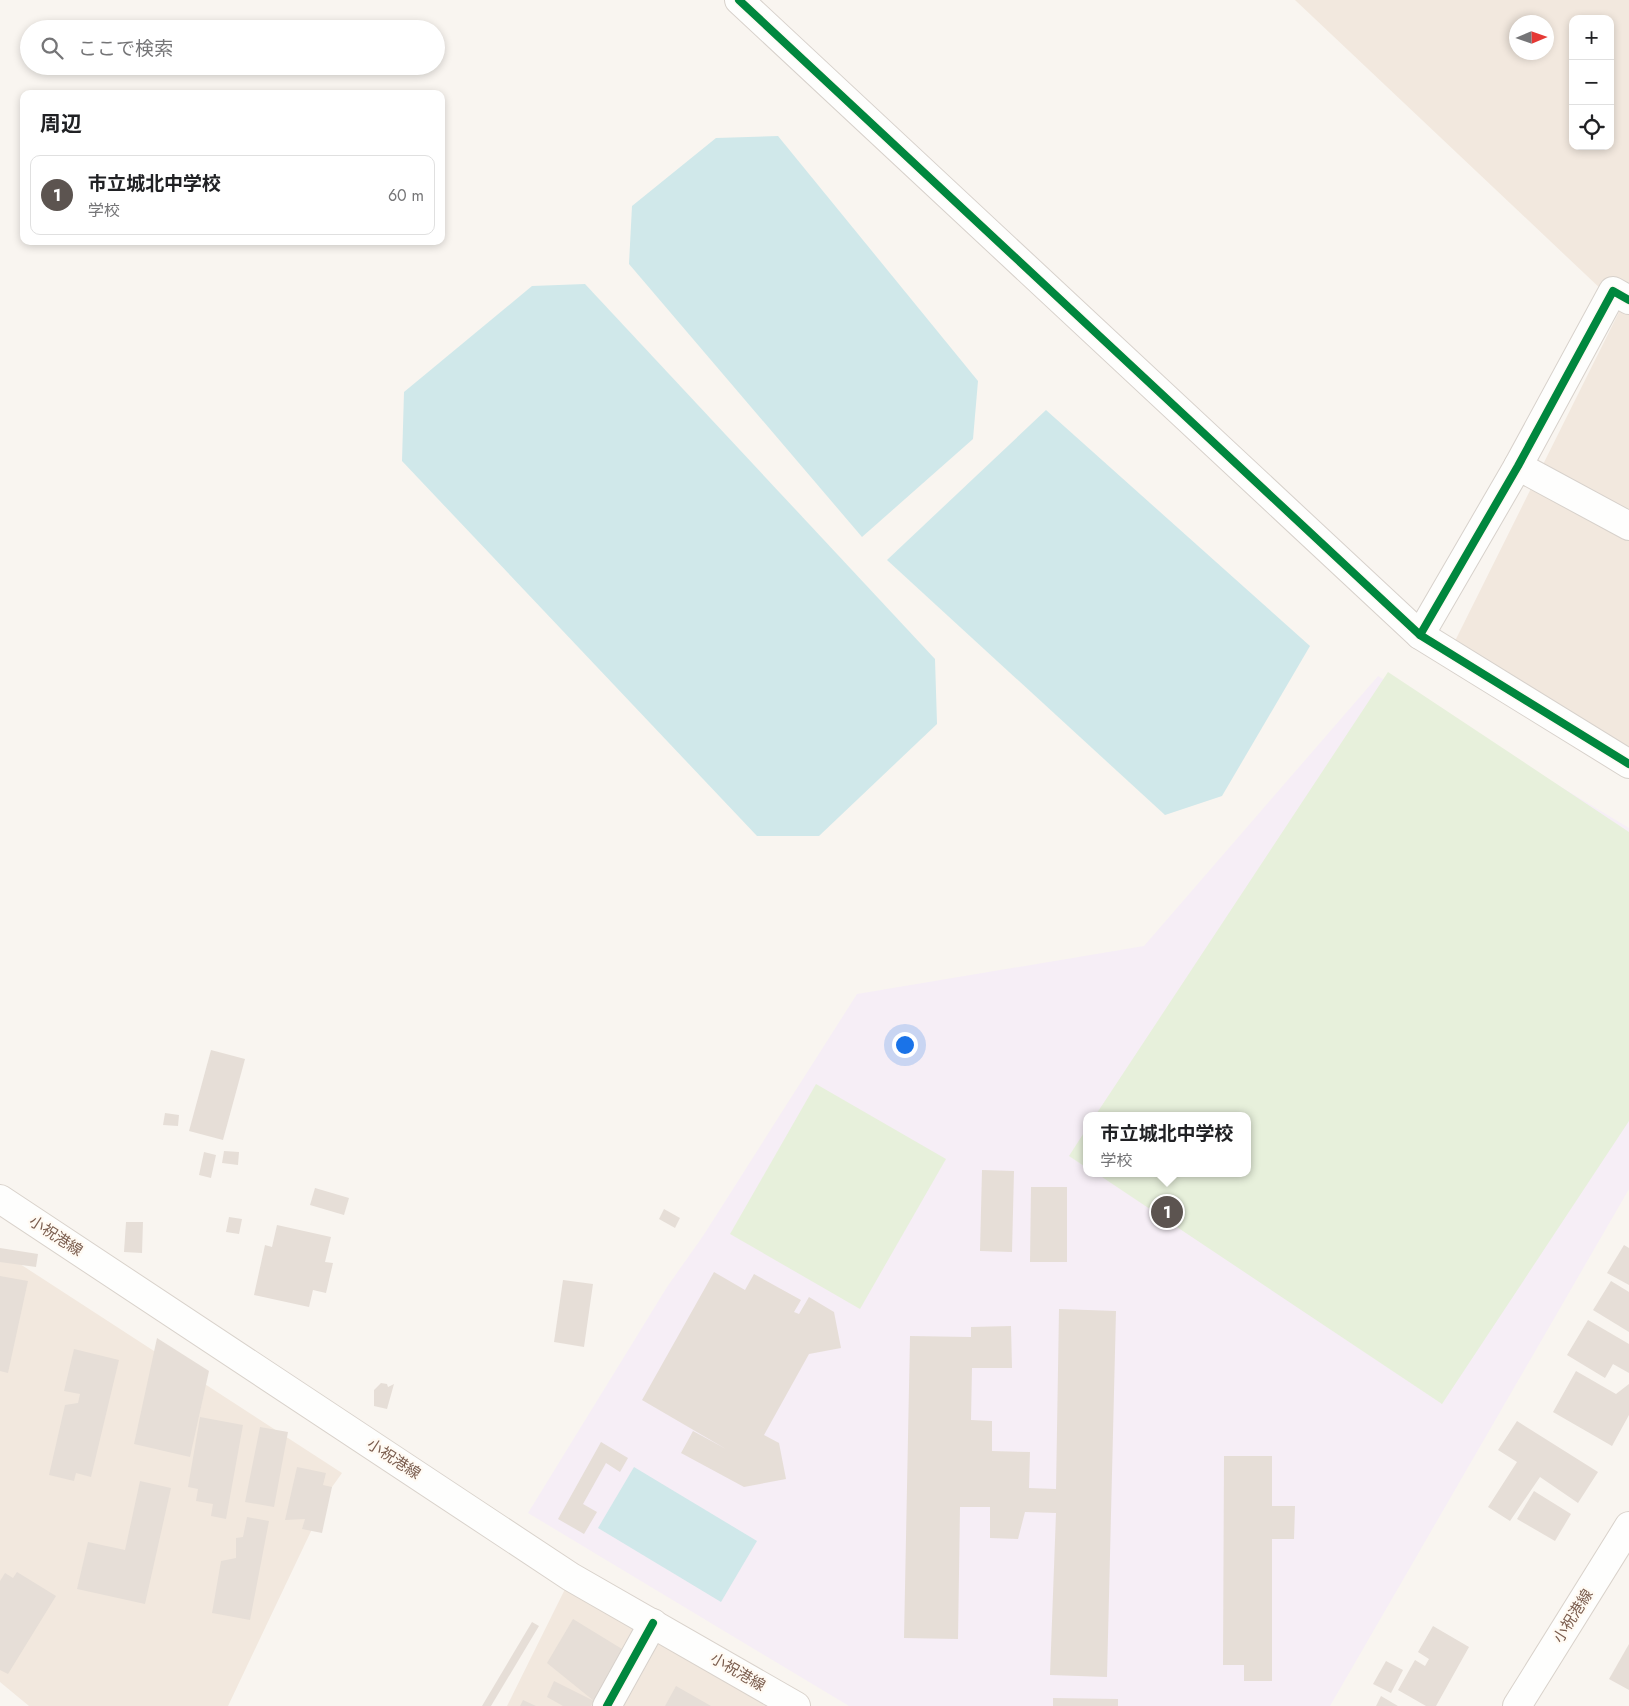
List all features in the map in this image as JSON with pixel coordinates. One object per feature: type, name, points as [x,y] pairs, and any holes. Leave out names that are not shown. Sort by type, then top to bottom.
[{"type":"street","points":[[746,2],[1420,635],[1629,764]]},
{"type":"street","points":[[1420,635],[1518,466],[1613,291],[1629,300]]},
{"type":"street","points":[[1518,466],[1629,526]]},
{"type":"street","name":"小祝港線","points":[[0,1199],[571,1576],[796,1706]]},
{"type":"street","name":"小祝港線","points":[[1518,1706],[1629,1526]]},
{"type":"street","points":[[607,1706],[653,1623]]},
{"type":"shaded area","points":[[1295,0],[1629,0],[1629,750],[1454,643],[1621,308]]},
{"type":"shaded area","points":[[1378,676],[1629,828],[1629,1189],[1330,1706],[849,1706],[528,1513],[667,1287],[703,1236],[857,994],[1144,946]]},
{"type":"shaded area","points":[[0,1251],[342,1473],[332,1487],[228,1706],[29,1706],[0,1682]]},
{"type":"shaded area","points":[[571,1577],[778,1706],[507,1706]]},
{"type":"green space","points":[[1388,672],[1629,832],[1629,1121],[1442,1404],[1102,1177],[1251,1177],[1251,1112],[1098,1112]]},
{"type":"green space","points":[[816,1084],[946,1159],[860,1309],[730,1234]]},
{"type":"green space","points":[[1083,1134],[1083,1165],[1069,1156]]},
{"type":"water","points":[[778,136],[978,381],[973,439],[862,537],[629,264],[632,206],[716,138]]},
{"type":"water","points":[[585,284],[935,659],[937,724],[819,836],[757,836],[402,461],[404,392],[532,286]]},
{"type":"water","points":[[1046,410],[1310,646],[1222,796],[1165,815],[887,560]]},
{"type":"water","points":[[634,1467],[757,1541],[721,1602],[598,1528]]},
{"type":"building","points":[[211,1050],[245,1059],[223,1140],[189,1131]]},
{"type":"building","points":[[165,1113],[179,1115],[178,1126],[163,1125]]},
{"type":"building","points":[[224,1151],[239,1152],[238,1165],[222,1163]]},
{"type":"building","points":[[204,1152],[216,1155],[211,1178],[199,1175]]},
{"type":"building","points":[[982,1170],[1014,1171],[1012,1252],[980,1251]]},
{"type":"building","points":[[1031,1187],[1067,1187],[1067,1262],[1030,1262]]},
{"type":"building","points":[[315,1188],[349,1198],[344,1215],[310,1205]]},
{"type":"building","points":[[664,1209],[680,1218],[675,1228],[659,1219]]},
{"type":"building","points":[[229,1217],[242,1219],[239,1234],[226,1232]]},
{"type":"building","points":[[126,1222],[143,1222],[142,1253],[124,1252]]},
{"type":"building","points":[[277,1225],[331,1237],[325,1262],[333,1263],[326,1293],[313,1290],[309,1307],[254,1295],[265,1245],[272,1247]]},
{"type":"building","points":[[1624,1245],[1629,1248],[1629,1285],[1607,1273]]},
{"type":"building","points":[[0,1248],[38,1254],[36,1267],[0,1262]]},
{"type":"building","points":[[714,1272],[745,1290],[754,1274],[801,1300],[794,1312],[799,1314],[809,1297],[834,1312],[841,1348],[809,1354],[764,1435],[779,1443],[786,1479],[744,1487],[681,1453],[693,1431],[726,1449],[642,1400]]},
{"type":"building","points":[[0,1276],[28,1281],[8,1373],[0,1371]]},
{"type":"building","points":[[563,1280],[593,1284],[584,1347],[554,1342]]},
{"type":"building","points":[[1611,1281],[1629,1292],[1629,1332],[1593,1310]]},
{"type":"building","points":[[1059,1309],[1116,1311],[1107,1677],[1050,1675],[1056,1513],[1025,1512],[1018,1539],[990,1538],[990,1507],[960,1507],[958,1639],[904,1638],[910,1336],[971,1337],[971,1327],[1011,1326],[1012,1368],[972,1368],[971,1420],[992,1421],[992,1451],[1030,1452],[1029,1488],[1056,1489]]},
{"type":"building","points":[[1588,1320],[1629,1344],[1629,1373],[1613,1364],[1605,1378],[1567,1355]]},
{"type":"building","points":[[157,1338],[209,1371],[190,1457],[134,1444]]},
{"type":"building","points":[[74,1349],[119,1360],[91,1477],[76,1473],[74,1481],[49,1475],[65,1405],[78,1403],[80,1394],[64,1391]]},
{"type":"building","points":[[1576,1371],[1616,1394],[1629,1384],[1629,1415],[1612,1446],[1553,1412]]},
{"type":"building","points":[[381,1383],[387,1384],[388,1387],[394,1384],[387,1409],[374,1406],[374,1390]]},
{"type":"building","points":[[200,1417],[243,1425],[226,1519],[211,1516],[213,1504],[196,1501],[198,1489],[188,1487]]},
{"type":"building","points":[[1517,1421],[1598,1472],[1578,1503],[1540,1477],[1510,1521],[1488,1507],[1517,1462],[1498,1450]]},
{"type":"building","points":[[260,1427],[288,1432],[274,1507],[245,1502]]},
{"type":"building","points":[[601,1442],[628,1458],[620,1472],[606,1463],[583,1504],[597,1512],[584,1534],[558,1519]]},
{"type":"building","points":[[1224,1456],[1272,1456],[1272,1506],[1295,1506],[1294,1539],[1272,1539],[1272,1681],[1244,1681],[1244,1665],[1223,1665]]},
{"type":"building","points":[[297,1467],[326,1473],[323,1485],[332,1487],[322,1533],[302,1529],[305,1519],[285,1520]]},
{"type":"building","points":[[140,1481],[171,1488],[145,1604],[77,1589],[88,1542],[125,1550]]},
{"type":"building","points":[[1534,1491],[1571,1514],[1555,1541],[1517,1519]]},
{"type":"building","points":[[247,1517],[269,1521],[250,1620],[212,1613],[221,1561],[236,1558],[236,1538],[243,1537]]},
{"type":"building","points":[[17,1572],[56,1596],[8,1674],[0,1670],[0,1581],[5,1573],[13,1578]]},
{"type":"building","points":[[573,1619],[622,1649],[594,1701],[547,1663]]},
{"type":"building","points":[[532,1622],[539,1626],[491,1706],[482,1706]]},
{"type":"building","points":[[1433,1626],[1469,1647],[1436,1706],[1426,1706],[1398,1690],[1415,1660],[1425,1666],[1429,1659],[1418,1652]]},
{"type":"building","points":[[1629,1644],[1629,1690],[1609,1679]]},
{"type":"building","points":[[1386,1661],[1403,1670],[1391,1693],[1373,1684]]},
{"type":"building","points":[[554,1681],[594,1701],[591,1706],[563,1706],[547,1697]]},
{"type":"building","points":[[676,1686],[711,1706],[665,1706]]},
{"type":"building","points":[[1381,1696],[1398,1706],[1376,1706]]},
{"type":"building","points":[[1053,1698],[1118,1699],[1118,1706],[1053,1706]]},
{"type":"building","points":[[523,1700],[536,1706],[520,1706]]},
{"type":"cycle path","points":[[739,0],[1420,635],[1629,764]]},
{"type":"cycle path","points":[[1420,635],[1518,466],[1613,291],[1629,300]]},
{"type":"cycle path","points":[[607,1706],[653,1623]]},
{"type":"place","name":"市立城北中学校","points":[[1167,1212]]}]
